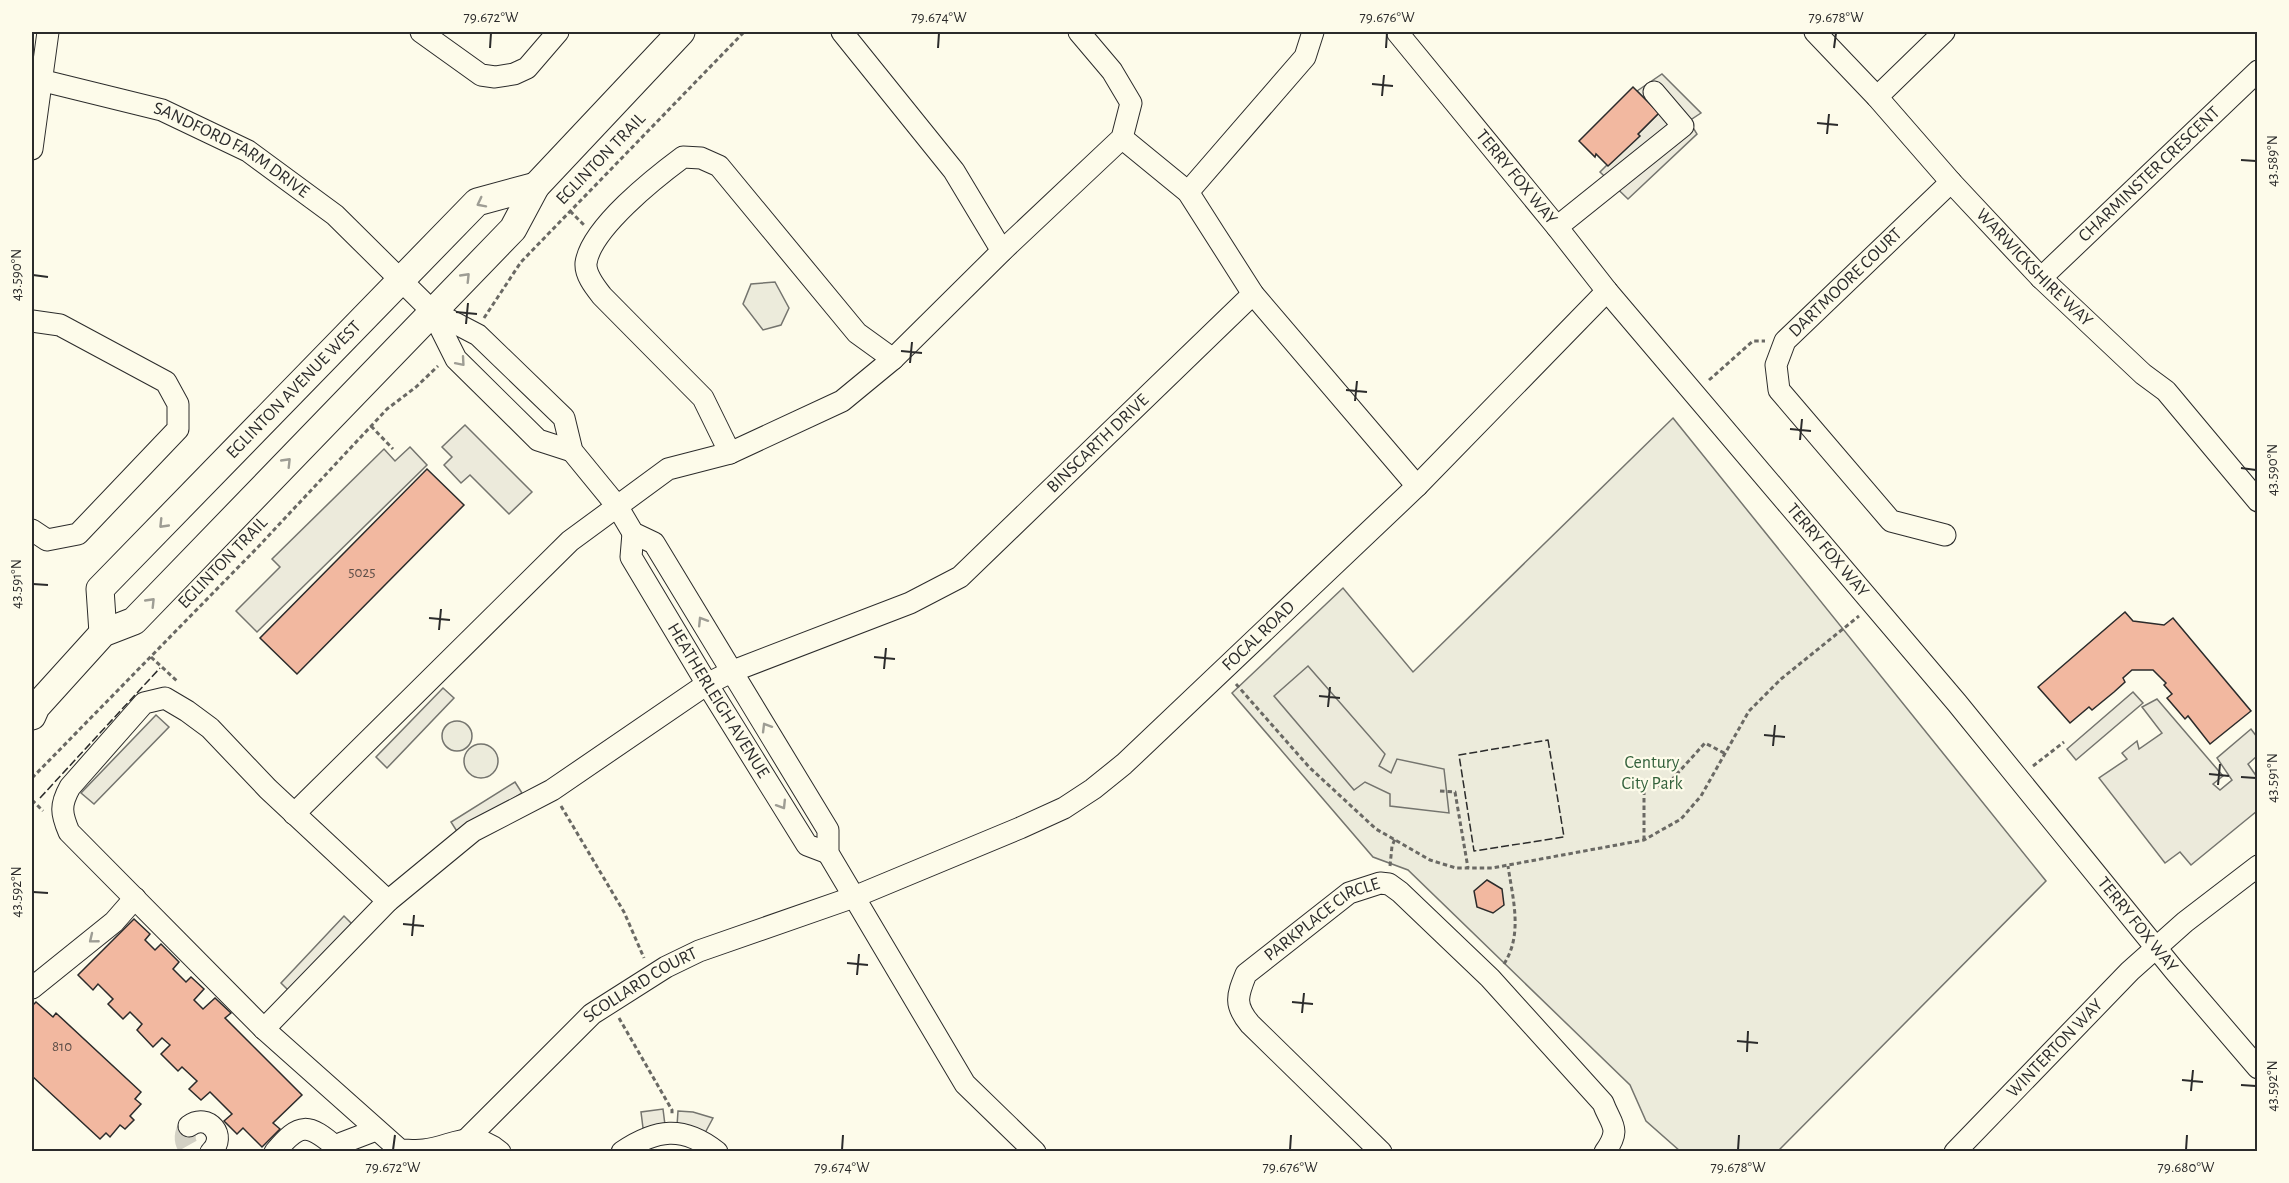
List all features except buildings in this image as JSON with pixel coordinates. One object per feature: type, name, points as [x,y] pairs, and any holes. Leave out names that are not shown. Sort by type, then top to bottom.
[{"type":"main road","points":[[33,710],[103,633],[134,621],[513,229],[536,186],[681,32]]},
{"type":"main road","name":"EGLINTON AVENUE WEST","points":[[103,633],[100,590],[477,202],[536,186]]},
{"type":"street","points":[[32,149],[36,79],[48,32]]},
{"type":"street","points":[[421,32],[481,75],[495,77],[514,74],[527,68],[558,32]]},
{"type":"street","points":[[842,32],[954,171],[1002,251]]},
{"type":"street","points":[[294,814],[570,541],[668,469],[730,453],[842,401],[893,359],[1002,251],[1122,138],[1131,103],[1112,71],[1079,32]]},
{"type":"street","points":[[1188,192],[1305,57],[1313,32]]},
{"type":"street","name":"TERRY FOX WAY","points":[[1397,32],[1557,227],[1606,291],[1873,605],[2258,1068]]},
{"type":"street","name":"WARWICKSHIRE WAY","points":[[1815,32],[2041,278],[2143,374],[2166,391],[2258,501]]},
{"type":"street","points":[[1877,97],[1944,32]]},
{"type":"street","name":"CHARMINSTER CRESCENT","points":[[2041,278],[2258,71]]},
{"type":"street","name":"SANDFORD FARM DRIVE","points":[[36,79],[162,110],[248,151],[334,215],[432,311]]},
{"type":"street","points":[[1557,227],[1683,126],[1654,92]]},
{"type":"street","points":[[1122,138],[1188,192],[1253,294],[1417,486]]},
{"type":"street","points":[[730,453],[703,398],[602,296],[591,280],[586,264],[598,234],[656,176],[683,157],[701,158],[719,166],[857,333],[893,359]]},
{"type":"street","name":"DARTMOORE COURT","points":[[1945,535],[1891,521],[1779,390],[1776,365],[1785,341],[1951,182]]},
{"type":"street","name":"FOCAL ROAD","points":[[854,897],[1064,808],[1093,789],[1124,764],[1417,486],[1606,291]]},
{"type":"street","name":"BINSCARTH DRIVE","points":[[264,1029],[388,901],[474,831],[552,790],[707,684],[733,671],[910,603],[960,577],[1253,294]]},
{"type":"street","points":[[432,311],[456,358],[464,367],[538,440],[572,451]]},
{"type":"street","name":"HEATHERLEIGH AVENUE","points":[[432,311],[477,335],[564,418],[572,451],[617,506],[633,532],[654,543],[828,830],[828,853],[966,1084],[1035,1152]]},
{"type":"street","points":[[32,321],[60,325],[166,382],[178,404],[178,429],[78,534],[47,540],[32,530]]},
{"type":"street","name":"HEATHERLEIGH AVENUE","points":[[633,532],[631,557],[707,684],[807,845],[828,853]]},
{"type":"street","points":[[388,901],[294,814],[210,728],[165,698],[144,703],[70,787],[63,800],[63,816],[69,831],[264,1029],[400,1150],[425,1150],[489,1143],[500,1152]]},
{"type":"street","name":"WINTERTON WAY","points":[[1954,1152],[2130,971],[2156,947],[2258,866]]},
{"type":"street","name":"PARKPLACE CIRCLE","points":[[1381,1152],[1250,1024],[1240,1012],[1238,1004],[1239,990],[1246,974],[1349,893],[1380,883],[1389,884],[1400,892],[1490,978],[1603,1103],[1614,1126],[1613,1140],[1605,1152]]},
{"type":"street","name":"SCOLLARD COURT","points":[[471,1145],[592,1014],[652,976],[699,951],[854,897]]},
{"type":"street","points":[[32,988],[114,922],[135,898]]},
{"type":"street","points":[[189,1126],[203,1121],[213,1126],[218,1141],[211,1152]]},
{"type":"street","points":[[275,1152],[291,1134],[305,1129],[318,1132],[335,1150],[342,1143],[376,1130]]},
{"type":"street","points":[[622,1152],[645,1137],[671,1131],[706,1143],[717,1152]]},
{"type":"path","name":"EGLINTON TRAIL","points":[[488,314],[521,262],[744,32]]},
{"type":"path","points":[[570,211],[589,231]]},
{"type":"path","points":[[1694,394],[1753,341],[1785,341]]},
{"type":"path","name":"EGLINTON TRAIL","points":[[32,778],[258,547],[387,409],[435,369]]},
{"type":"path","points":[[371,426],[393,449]]},
{"type":"path","points":[[1223,669],[1308,767],[1376,829],[1430,860],[1456,868],[1508,867],[1644,840],[1681,819],[1701,796],[1749,711],[1781,679],[1873,605]]},
{"type":"path","points":[[2018,779],[2064,742]]},
{"type":"path","points":[[1644,840],[1644,787],[1667,785],[1705,743],[1726,754]]},
{"type":"path","points":[[552,790],[624,912],[652,976]]},
{"type":"path","points":[[1440,791],[1455,792],[1468,868]]},
{"type":"path","points":[[32,800],[44,812]]},
{"type":"path","points":[[1389,884],[1392,846],[1395,839]]},
{"type":"path","points":[[1490,978],[1505,964],[1515,941],[1516,923],[1508,867]]},
{"type":"path","points":[[610,1003],[672,1110],[671,1131]]},
{"type":"green space","points":[[775,282],[789,308],[781,325],[763,330],[743,304],[751,284]]},
{"type":"green space","name":"Century City Park","points":[[1673,418],[2046,881],[1778,1151],[1680,1151],[1646,1121],[1630,1085],[1408,870],[1373,857],[1232,693],[1343,588],[1413,672]]},
{"type":"green space","points":[[457,721],[463,722],[471,730],[471,742],[463,750],[457,751],[451,750],[443,742],[442,736],[443,730],[451,722]]},
{"type":"green space","points":[[481,744],[493,749],[498,761],[493,773],[481,778],[469,773],[464,761],[469,749]]},
{"type":"shaded area","points":[[1662,74],[1701,113],[1689,121],[1697,134],[1628,199],[1600,172],[1659,113],[1637,91]]},
{"type":"shaded area","points":[[465,425],[532,492],[509,514],[470,475],[461,483],[444,465],[452,457],[442,447]]},
{"type":"shaded area","points":[[410,447],[427,465],[257,632],[236,611],[280,567],[272,559],[384,449],[395,461]]},
{"type":"shaded area","points":[[1308,666],[1385,754],[1379,766],[1391,773],[1397,759],[1444,769],[1449,813],[1390,806],[1390,794],[1365,782],[1354,790],[1274,696]]},
{"type":"shaded area","points":[[443,688],[454,698],[387,768],[376,757]]},
{"type":"shaded area","points":[[2133,692],[2143,703],[2076,760],[2067,749]]},
{"type":"shaded area","points":[[2157,699],[2223,776],[2213,784],[2220,790],[2232,780],[2217,758],[2251,729],[2257,737],[2257,756],[2248,764],[2257,777],[2257,811],[2191,865],[2180,852],[2165,863],[2099,778],[2127,759],[2122,753],[2137,741],[2139,749],[2162,733],[2142,707]]},
{"type":"shaded area","points":[[156,715],[169,727],[94,804],[81,793]]},
{"type":"shaded area","points":[[515,782],[522,793],[458,833],[451,822]]},
{"type":"shaded area","points":[[344,916],[352,924],[289,991],[281,983]]},
{"type":"shaded area","points":[[663,1109],[665,1125],[643,1128],[641,1112]]},
{"type":"shaded area","points":[[678,1111],[693,1112],[713,1118],[705,1133],[677,1126]]},
{"type":"tunnel","points":[[189,1126],[185,1139],[192,1152]]},
{"type":"fence","points":[[40,798],[160,668]]},
{"type":"fence","points":[[1548,740],[1564,837],[1474,851],[1459,755],[1548,740]]}]
